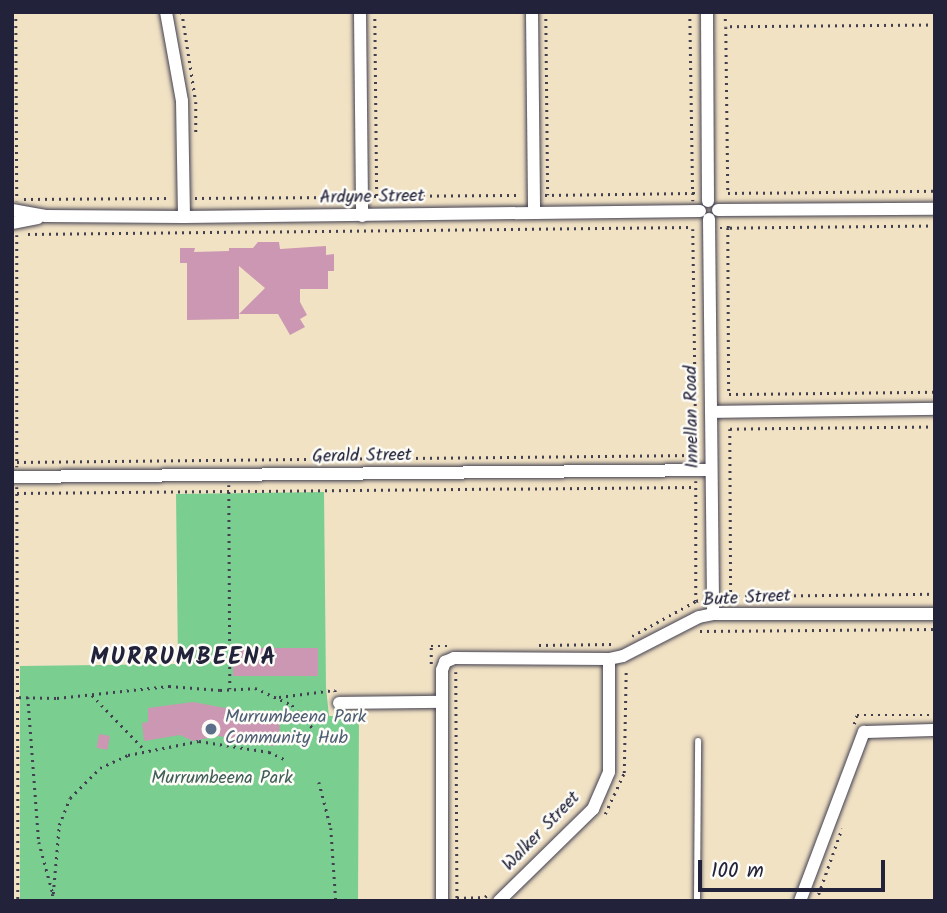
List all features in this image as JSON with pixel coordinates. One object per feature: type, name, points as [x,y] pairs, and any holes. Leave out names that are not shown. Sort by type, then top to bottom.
[{"type":"street","points":[[166,12],[182,101],[184,217]]},
{"type":"street","points":[[360,12],[362,216]]},
{"type":"street","points":[[532,12],[534,213]]},
{"type":"street","name":"Innellan Road","points":[[707,12],[713,614]]},
{"type":"street","name":"Ardyne Street","points":[[14,215],[362,216],[935,209]]},
{"type":"street","points":[[710,412],[935,409]]},
{"type":"street","name":"Gerald Street","points":[[15,477],[711,470]]},
{"type":"street","name":"Bute Street","points":[[441,702],[442,670],[445,662],[454,658],[609,659],[623,656],[699,617],[713,614],[935,614]]},
{"type":"street","name":"Walker Street","points":[[497,895],[593,809],[610,772],[609,659]]},
{"type":"street","points":[[340,703],[441,702],[442,901]]},
{"type":"street","points":[[800,901],[864,732],[935,730]]},
{"type":"lane","points":[[697,901],[698,741]]},
{"type":"path","points":[[14,215],[16,12]]},
{"type":"path","points":[[375,12],[377,196]]},
{"type":"path","points":[[546,12],[548,195]]},
{"type":"path","points":[[725,12],[728,193],[935,191]]},
{"type":"path","points":[[726,27],[935,25]]},
{"type":"path","points":[[935,226],[728,228],[728,242],[729,394],[935,392]]},
{"type":"path","points":[[18,901],[15,477],[17,234],[693,228],[696,601]]},
{"type":"path","points":[[731,596],[730,429],[935,427]]},
{"type":"path","points":[[17,462],[696,455]]},
{"type":"path","points":[[229,476],[230,688]]},
{"type":"path","points":[[17,493],[696,487]]},
{"type":"path","points":[[628,638],[696,601],[713,597],[935,594]]},
{"type":"path","points":[[696,631],[935,629]]},
{"type":"path","points":[[537,645],[617,644]]},
{"type":"path","points":[[431,672],[431,646],[458,646]]},
{"type":"path","points":[[605,814],[624,773],[624,670],[636,664]]},
{"type":"path","points":[[456,672],[457,899],[497,895]]},
{"type":"path","points":[[12,697],[92,695],[169,685],[193,689],[255,688],[292,705],[313,728]]},
{"type":"path","points":[[279,697],[335,690],[340,703]]},
{"type":"path","points":[[92,695],[145,751]]},
{"type":"path","points":[[28,697],[39,842],[54,894]]},
{"type":"path","points":[[52,901],[59,825],[70,798],[100,768],[145,751],[199,741],[269,752],[286,760]]},
{"type":"path","points":[[12,750],[18,750]]},
{"type":"path","points":[[318,782],[331,828],[336,901]]},
{"type":"path","points":[[816,901],[843,827]]},
{"type":"green space","name":"Murrumbeena Park","points":[[324,492],[326,688],[329,716],[359,716],[358,901],[20,901],[20,666],[178,664],[176,494]]},
{"type":"building","points":[[258,242],[279,242],[280,249],[326,246],[326,255],[334,254],[334,271],[328,271],[328,289],[300,289],[300,302],[307,315],[300,319],[305,327],[290,335],[278,314],[239,314],[239,319],[187,320],[187,263],[180,263],[180,248],[195,248],[194,252],[253,248]],"holes":[[[239,266],[265,288],[239,314]]]},
{"type":"building","points":[[233,648],[318,648],[318,676],[233,676]]},
{"type":"building","name":"Murrumbeena Park Community Hub","points":[[193,702],[279,718],[280,742],[273,746],[219,736],[193,741],[180,735],[144,741],[142,723],[148,722],[148,708]]},
{"type":"building","points":[[99,734],[110,736],[107,750],[97,748]]},
{"type":"place","name":"Murrumbeena Park Community Hub","points":[[211,729]]},
{"type":"district","name":"MURRUMBEENA","points":[[184,658]]}]
